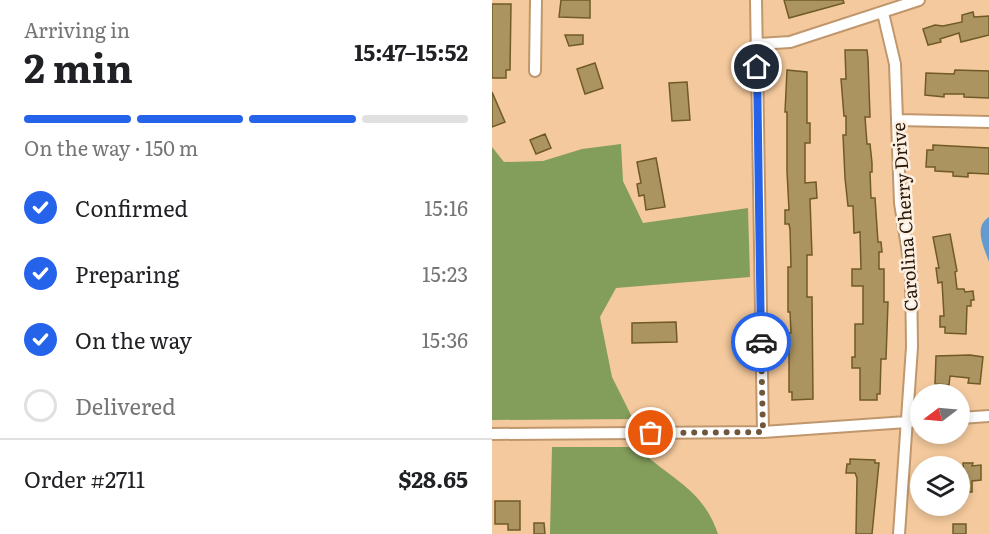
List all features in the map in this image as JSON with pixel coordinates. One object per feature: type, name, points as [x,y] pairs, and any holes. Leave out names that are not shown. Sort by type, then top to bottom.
[{"type":"street","points":[[535,71],[536,0]]},
{"type":"street","points":[[756,0],[763,432]]},
{"type":"street","points":[[757,44],[790,42],[919,0]]},
{"type":"street","name":"Carolina Cherry Drive","points":[[883,13],[895,64],[900,203],[911,272],[912,347],[899,534]]},
{"type":"street","points":[[897,120],[989,122]]},
{"type":"street","points":[[970,417],[989,416]]},
{"type":"street","points":[[492,434],[763,432],[910,422]]},
{"type":"green space","points":[[621,144],[623,181],[643,223],[748,208],[750,277],[616,288],[600,317],[612,377],[633,419],[492,420],[492,147],[504,162],[543,161],[582,149]]},
{"type":"green space","points":[[552,447],[637,447],[694,494],[711,518],[718,534],[550,534]]},
{"type":"water","points":[[989,217],[989,262],[981,232],[984,221]]},
{"type":"building","points":[[561,0],[590,0],[590,18],[559,17]]},
{"type":"building","points":[[784,0],[843,0],[844,3],[789,18]]},
{"type":"building","points":[[492,4],[511,4],[510,70],[506,70],[506,78],[492,78]]},
{"type":"building","points":[[973,12],[974,17],[989,16],[989,35],[961,42],[959,33],[940,39],[941,42],[928,45],[923,29],[935,25],[943,26],[962,22],[962,15]]},
{"type":"building","points":[[565,35],[583,35],[583,44],[569,46]]},
{"type":"building","points":[[845,50],[867,50],[868,59],[870,117],[865,117],[867,144],[870,144],[872,163],[871,198],[875,198],[878,242],[881,242],[879,269],[884,269],[884,302],[888,302],[886,359],[881,359],[880,394],[877,394],[877,400],[860,400],[860,368],[852,368],[852,357],[855,357],[855,324],[863,324],[863,286],[852,286],[852,269],[861,269],[860,232],[854,233],[853,206],[848,206],[845,178],[843,135],[846,135],[846,116],[844,116],[841,79],[846,79]]},
{"type":"building","points":[[595,63],[603,88],[585,94],[577,69]]},
{"type":"building","points":[[787,70],[807,72],[807,123],[810,123],[810,143],[805,143],[805,183],[816,182],[817,198],[810,199],[812,255],[807,255],[807,297],[812,297],[813,399],[792,400],[792,392],[789,392],[789,333],[791,333],[790,312],[788,312],[788,267],[791,267],[790,229],[789,224],[785,224],[785,210],[789,210],[787,112],[785,112]]},
{"type":"building","points":[[955,70],[989,71],[989,98],[964,97],[964,94],[944,94],[944,97],[925,95],[926,73],[954,74]]},
{"type":"building","points":[[687,82],[690,120],[672,121],[669,83]]},
{"type":"building","points":[[492,92],[505,122],[492,127]]},
{"type":"building","points":[[545,134],[551,148],[536,154],[530,140]]},
{"type":"building","points":[[933,145],[989,148],[989,174],[968,173],[968,177],[953,176],[953,172],[935,171],[935,167],[926,167],[927,150],[933,150]]},
{"type":"building","points":[[656,158],[665,207],[646,210],[644,195],[639,196],[637,184],[641,183],[637,162]]},
{"type":"building","points":[[950,234],[957,271],[955,272],[957,289],[964,289],[965,292],[973,291],[974,300],[971,300],[971,306],[967,306],[966,334],[945,333],[945,327],[940,327],[940,316],[944,316],[942,282],[938,283],[936,268],[939,268],[933,237]]},
{"type":"building","points":[[676,322],[677,342],[632,343],[632,323]]},
{"type":"building","points":[[936,356],[983,357],[980,384],[968,383],[969,378],[950,376],[949,384],[935,384]]},
{"type":"building","points":[[850,459],[875,460],[875,463],[879,463],[872,534],[856,534],[857,478],[855,473],[846,473]]},
{"type":"building","points":[[970,463],[973,463],[972,466],[981,465],[981,480],[972,481],[972,492],[970,492]]},
{"type":"building","points":[[495,501],[520,501],[520,530],[508,530],[508,524],[495,524]]},
{"type":"building","points":[[534,523],[544,523],[545,534],[534,534]]},
{"type":"building","points":[[953,524],[966,524],[966,534],[953,534]]},
{"type":"way so far","points":[[651,433],[763,432],[761,342]]},
{"type":"route","points":[[757,67],[761,342]]}]
